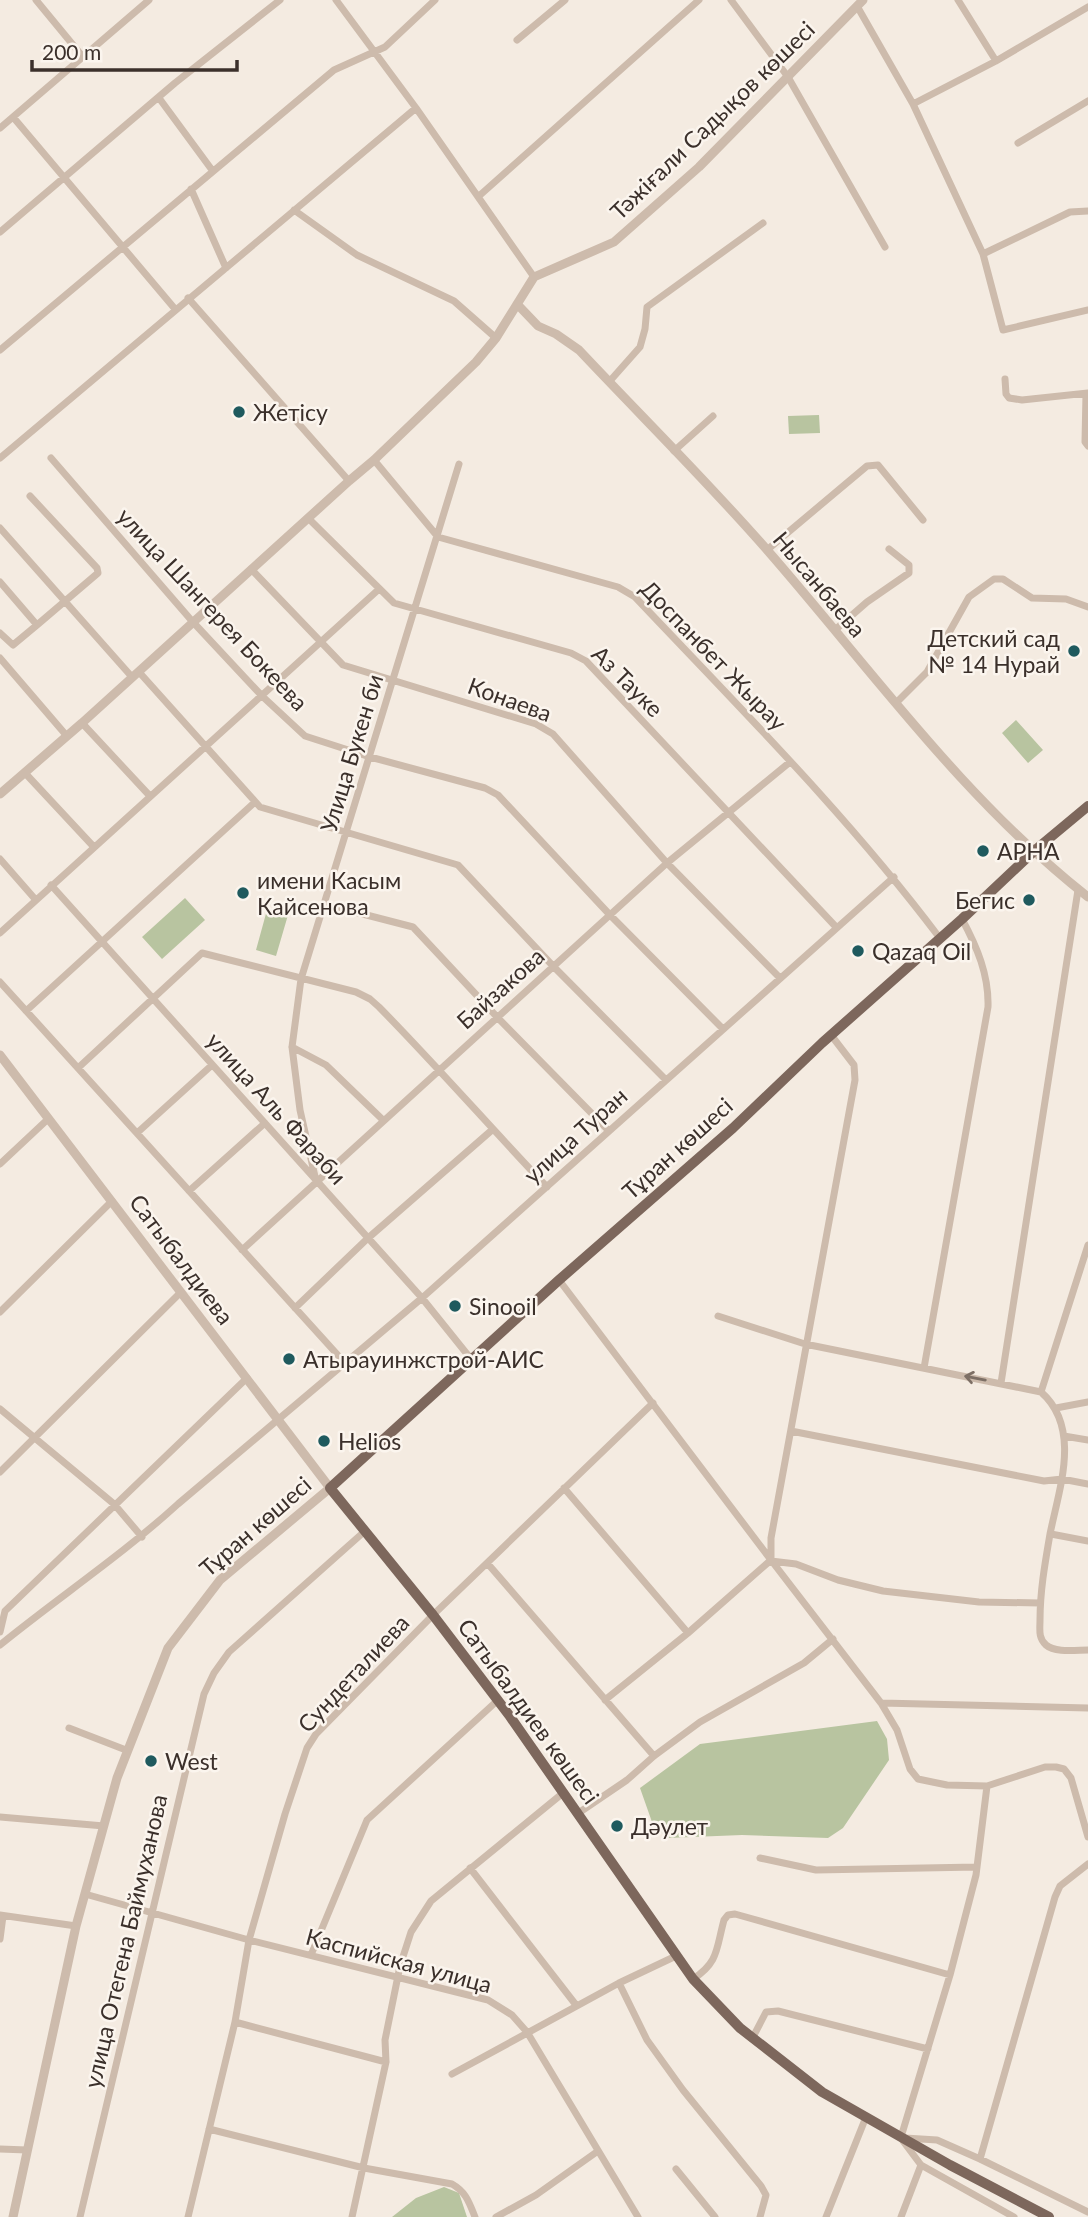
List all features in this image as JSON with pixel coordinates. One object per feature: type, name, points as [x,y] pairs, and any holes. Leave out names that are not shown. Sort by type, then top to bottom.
[{"type":"main road","name":"Тұран көшесі","points":[[330,1488],[559,1280],[733,1128],[1034,851],[1088,806]]},
{"type":"main road","name":"Сатыбалдиев көшесі","points":[[330,1488],[498,1700],[693,1979],[752,2039],[822,2092],[950,2165],[1049,2217]]},
{"type":"street","points":[[36,0],[83,57]]},
{"type":"street","points":[[2,123],[13,117],[149,0]]},
{"type":"street","points":[[0,232],[280,0]]},
{"type":"street","points":[[0,794],[374,460],[476,362],[496,338],[534,277],[479,196],[336,0]]},
{"type":"street","points":[[0,350],[334,70],[385,47],[435,0]]},
{"type":"street","points":[[517,40],[565,0]]},
{"type":"street","points":[[479,196],[699,0]]},
{"type":"street","points":[[731,0],[788,77],[885,247]]},
{"type":"street","points":[[958,0],[996,61]]},
{"type":"street","points":[[860,3],[913,104],[983,254],[1003,330],[1088,310]]},
{"type":"street","name":"Тәжіғали Садықов көшесі","points":[[534,277],[618,239],[699,167],[860,3]]},
{"type":"street","points":[[913,104],[996,61],[1088,7]]},
{"type":"street","points":[[159,98],[212,170]]},
{"type":"street","points":[[1018,143],[1088,101]]},
{"type":"street","points":[[0,458],[416,108]]},
{"type":"street","points":[[13,117],[175,309]]},
{"type":"street","points":[[191,188],[226,268]]},
{"type":"street","points":[[294,210],[357,255],[454,301],[496,338]]},
{"type":"street","points":[[983,254],[1070,212],[1088,211]]},
{"type":"street","points":[[609,382],[640,347],[647,307],[763,223]]},
{"type":"street","points":[[188,298],[349,481]]},
{"type":"street","name":"Нысанбаева","points":[[517,304],[538,326],[556,334],[579,350],[767,550],[955,770],[1034,851],[1088,898]]},
{"type":"street","points":[[1005,379],[1006,394],[1009,398],[1023,400],[1087,394],[1085,442],[1088,446]]},
{"type":"street","points":[[674,451],[713,416]]},
{"type":"street","name":"улица Шангерея Бокеева","points":[[51,458],[192,621],[262,696],[308,738],[485,788],[498,795],[610,915],[723,1029]]},
{"type":"street","points":[[374,460],[438,537]]},
{"type":"street","name":"Улица Букен би","points":[[316,1181],[300,1110],[292,1047],[301,979],[459,464]]},
{"type":"street","points":[[767,550],[867,466],[878,465],[923,520]]},
{"type":"street","points":[[0,633],[13,645],[98,573],[97,568],[30,496]]},
{"type":"street","name":"Аз Тауке","points":[[308,518],[394,603],[580,657],[836,928]]},
{"type":"street","points":[[0,529],[65,602],[205,745],[262,808],[458,865],[666,1080]]},
{"type":"street","name":"Доспанбет Жырау","points":[[438,537],[627,591],[635,597],[894,877],[939,937]]},
{"type":"street","points":[[835,630],[867,602],[909,573],[909,565],[889,549]]},
{"type":"street","name":"Конаева","points":[[251,569],[339,663],[543,727],[667,863],[780,978]]},
{"type":"street","points":[[896,703],[927,672],[969,597],[994,579],[1003,579],[1032,598],[1066,599],[1088,607]]},
{"type":"street","points":[[0,582],[37,625]]},
{"type":"street","points":[[0,933],[378,590]]},
{"type":"street","points":[[0,658],[66,735]]},
{"type":"street","points":[[82,723],[149,795]]},
{"type":"street","name":"Байзакова","points":[[242,1250],[667,863],[790,762]]},
{"type":"street","points":[[25,773],[93,846]]},
{"type":"street","points":[[26,1011],[255,802]]},
{"type":"street","points":[[0,859],[35,899]]},
{"type":"street","name":"улица Туран","points":[[0,1645],[51,1603],[142,1537],[422,1298],[894,877]]},
{"type":"street","name":"улица Аль Фараби","points":[[51,885],[422,1298],[471,1359]]},
{"type":"street","points":[[1001,1383],[1079,890]]},
{"type":"street","points":[[324,904],[413,927],[609,1131]]},
{"type":"street","points":[[924,1368],[988,1007],[986,976],[979,953],[962,919]]},
{"type":"street","points":[[78,1068],[202,953],[356,992],[370,999],[440,1069],[492,1130],[547,1186]]},
{"type":"street","points":[[0,982],[345,1363]]},
{"type":"street","points":[[605,1700],[688,1633],[771,1560],[771,1538],[856,1072],[848,1056],[831,1035]]},
{"type":"street","points":[[292,1047],[326,1065],[383,1120]]},
{"type":"street","name":"Сатыбалдиева","points":[[0,1055],[330,1488]]},
{"type":"street","points":[[137,1133],[212,1065]]},
{"type":"street","points":[[0,1164],[48,1119]]},
{"type":"street","points":[[189,1191],[265,1123]]},
{"type":"street","points":[[295,1308],[367,1238],[492,1130]]},
{"type":"street","points":[[0,1312],[112,1202]]},
{"type":"street","points":[[1041,1392],[1088,1245]]},
{"type":"street","points":[[559,1280],[881,1703],[897,1730],[910,1769],[918,1779],[947,1785],[987,1786],[1045,1767],[1064,1769],[1071,1778],[1088,1837]]},
{"type":"street","points":[[0,1472],[180,1293]]},
{"type":"street","points":[[718,1316],[805,1344],[1041,1392],[1056,1408],[1064,1436],[1065,1458],[1040,1603],[1040,1636],[1046,1646],[1088,1650]]},
{"type":"street","points":[[0,1632],[2,1608],[247,1378]]},
{"type":"street","points":[[1056,1408],[1088,1402]]},
{"type":"street","name":"Сундеталиева","points":[[188,2217],[235,2022],[249,1941],[307,1748],[316,1734],[433,1615],[653,1403]]},
{"type":"street","points":[[0,1409],[114,1504],[142,1537]]},
{"type":"street","points":[[791,1431],[1044,1481],[1062,1479],[1088,1484]]},
{"type":"street","points":[[1064,1436],[1088,1440]]},
{"type":"street","name":"Тұран көшесі","points":[[13,2217],[76,1926],[126,1751],[168,1648],[220,1580],[330,1488]]},
{"type":"street","points":[[564,1488],[688,1633]]},
{"type":"street","name":"улица Отегена Баймуханова","points":[[80,2217],[204,1694],[214,1673],[229,1652],[365,1531]]},
{"type":"street","points":[[1051,1534],[1088,1541]]},
{"type":"street","points":[[771,1560],[796,1564],[838,1580],[883,1591],[979,1602],[1040,1603]]},
{"type":"street","points":[[488,1564],[654,1756]]},
{"type":"street","points":[[577,1814],[626,1780],[700,1721],[804,1663],[833,1639]]},
{"type":"street","points":[[311,1955],[367,1820],[498,1700]]},
{"type":"street","points":[[881,1703],[1088,1708]]},
{"type":"street","points":[[69,1728],[126,1751]]},
{"type":"street","points":[[901,2137],[950,1975],[977,1867],[987,1786]]},
{"type":"street","points":[[352,2217],[386,2062],[385,2040],[400,1966],[411,1932],[431,1901],[562,1793]]},
{"type":"street","points":[[0,1817],[104,1826]]},
{"type":"street","points":[[760,1858],[816,1870],[977,1867]]},
{"type":"street","points":[[980,2159],[1055,1897],[1060,1886],[1088,1864]]},
{"type":"street","points":[[470,1868],[576,2006]]},
{"type":"street","name":"Каспийская улица","points":[[85,1894],[249,1941],[488,2000],[512,2015],[527,2032],[638,2217]]},
{"type":"street","points":[[693,1979],[708,1968],[724,1920],[728,1915],[735,1914],[950,1975]]},
{"type":"street","points":[[0,1939],[2,1915],[76,1926]]},
{"type":"street","points":[[452,2074],[619,1983],[676,1956]]},
{"type":"street","points":[[619,1983],[647,2040],[683,2090],[761,2186],[766,2195],[760,2217]]},
{"type":"street","points":[[752,2039],[766,2012],[778,2011],[928,2049]]},
{"type":"street","points":[[235,2022],[386,2062]]},
{"type":"street","points":[[826,2217],[866,2117]]},
{"type":"street","points":[[209,2130],[364,2168],[452,2184],[461,2189],[467,2197],[475,2217]]},
{"type":"street","points":[[901,2137],[937,2140],[1088,2212]]},
{"type":"street","points":[[901,2137],[921,2165],[1014,2217]]},
{"type":"street","points":[[0,2149],[27,2150]]},
{"type":"street","points":[[496,2217],[536,2194],[598,2151]]},
{"type":"street","points":[[901,2217],[921,2165]]},
{"type":"street","points":[[676,2169],[715,2217]]},
{"type":"street","points":[[992,2217],[996,2207]]},
{"type":"green space","points":[[819,415],[820,433],[789,434],[788,416]]},
{"type":"green space","points":[[1016,720],[1043,750],[1028,763],[1002,733]]},
{"type":"green space","points":[[185,898],[205,920],[162,959],[142,937]]},
{"type":"green space","points":[[267,910],[288,915],[276,956],[256,950]]},
{"type":"green space","points":[[877,1721],[887,1739],[889,1760],[843,1828],[828,1838],[742,1835],[667,1838],[652,1822],[640,1788],[700,1744]]},
{"type":"green space","points":[[444,2187],[459,2193],[467,2217],[392,2217],[416,2198]]},
{"type":"place","name":"Жетісу","points":[[239,412]]},
{"type":"place","name":"Детский сад № 14 Нурай","points":[[1074,651]]},
{"type":"place","name":"АРНА","points":[[983,851]]},
{"type":"place","name":"имени Касым Кайсенова","points":[[243,893]]},
{"type":"place","name":"Бегис","points":[[1029,900]]},
{"type":"place","name":"Qazaq Oil","points":[[858,951]]},
{"type":"place","name":"Sinooil","points":[[455,1306]]},
{"type":"place","name":"Атырауинжстрой-АИС","points":[[289,1359]]},
{"type":"place","name":"Helios","points":[[324,1441]]},
{"type":"place","name":"West","points":[[151,1761]]},
{"type":"place","name":"Дәулет","points":[[617,1826]]}]
